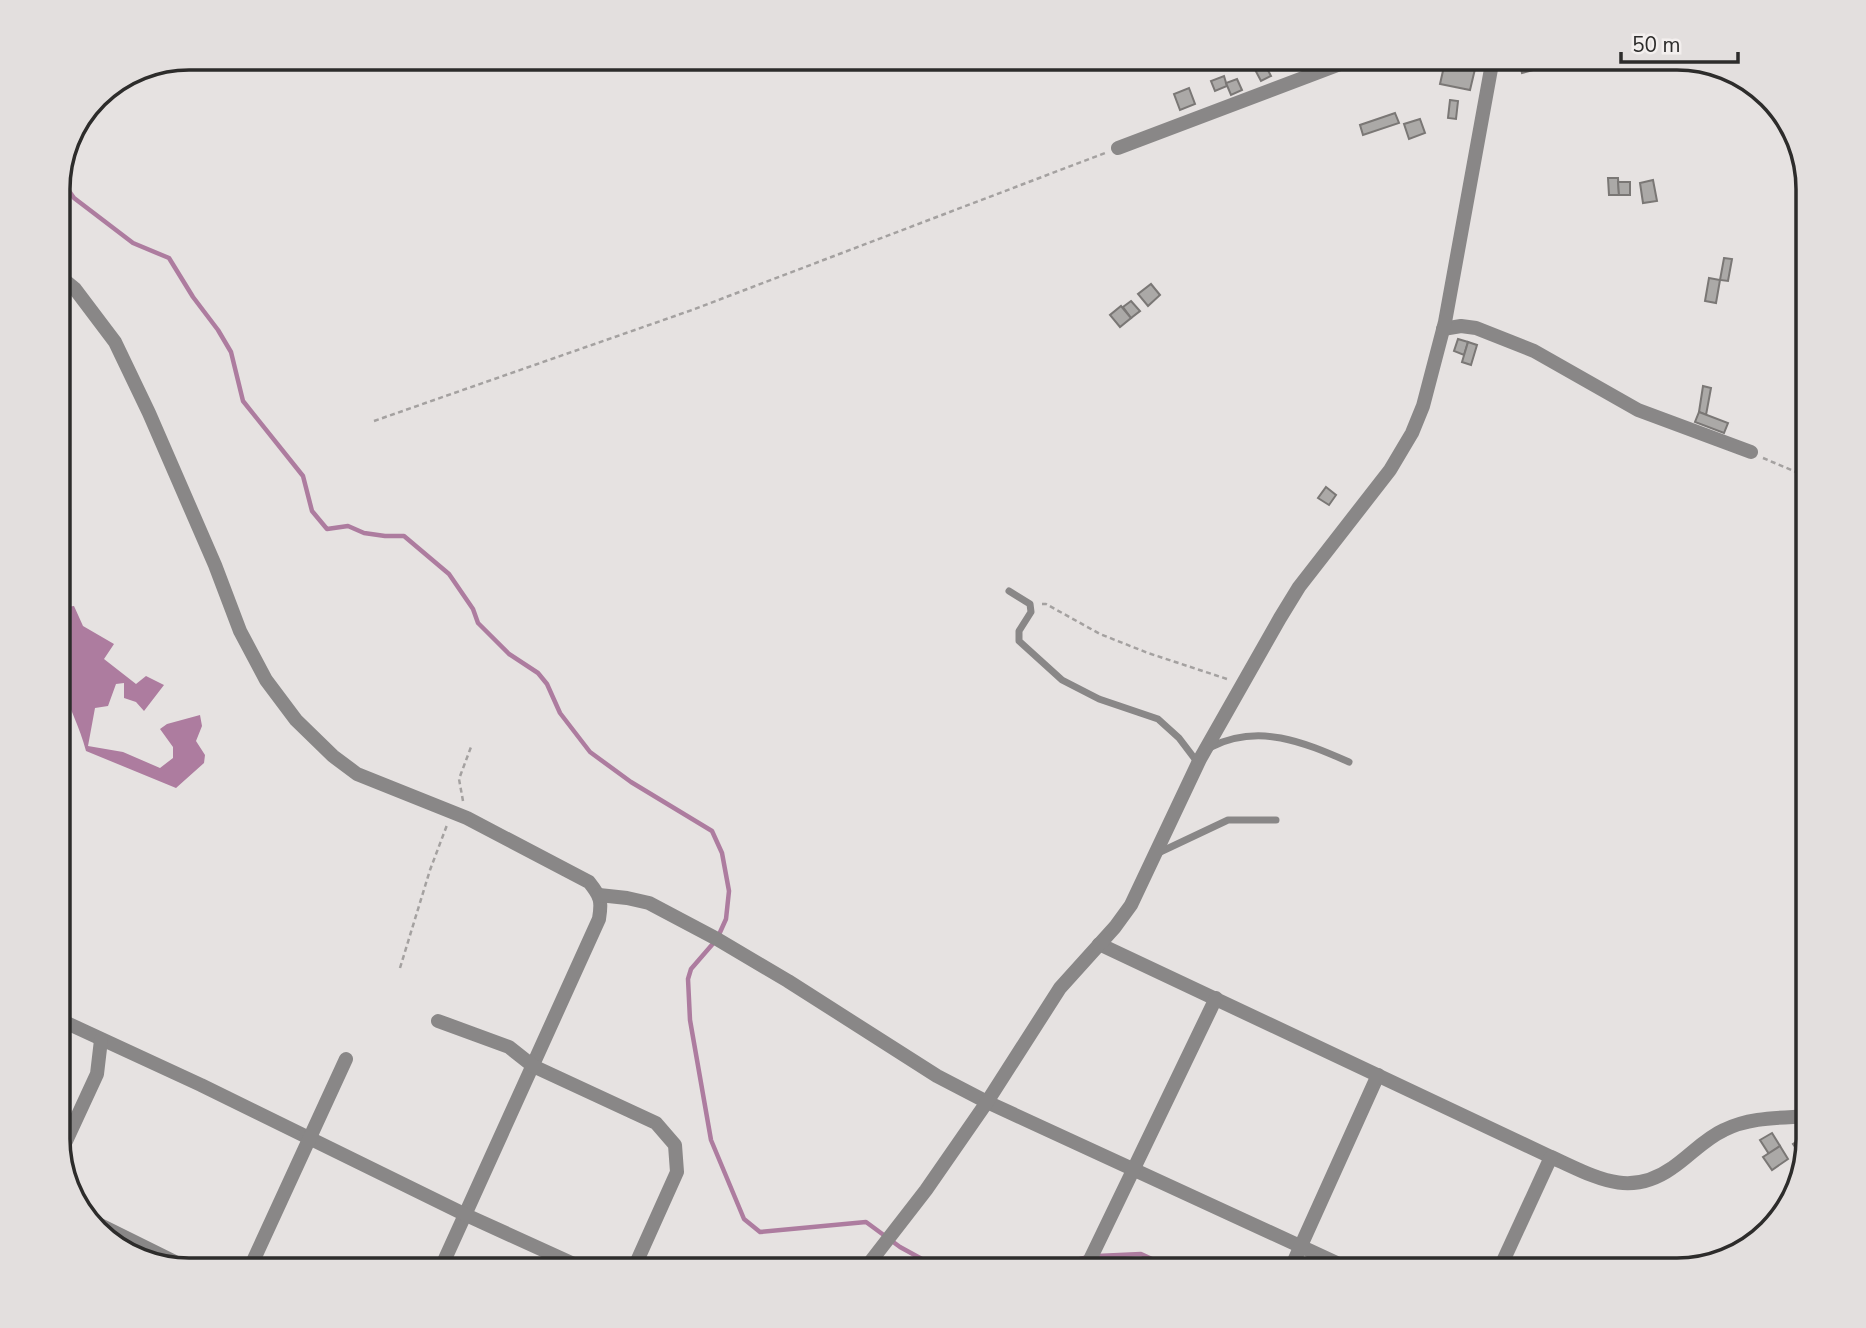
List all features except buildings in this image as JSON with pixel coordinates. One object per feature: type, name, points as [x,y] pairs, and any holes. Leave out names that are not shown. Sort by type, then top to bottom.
[{"type":"street","points":[[1118,148],[1324,70]]},
{"type":"street","points":[[873,1258],[926,1190],[987,1102],[1060,988],[1131,905],[1198,764],[1299,587],[1390,470],[1412,433],[1423,406],[1443,329],[1491,70]]},
{"type":"street","points":[[70,285],[115,342],[215,565],[240,631],[266,680],[296,720],[356,774],[467,818],[589,882],[599,895],[599,919],[446,1258]]},
{"type":"street","points":[[1443,329],[1461,326],[1476,328],[1534,351],[1637,410],[1751,452]]},
{"type":"street","points":[[599,895],[649,903],[788,981],[937,1076],[987,1102],[1327,1258]]},
{"type":"street","points":[[1099,944],[1551,1157],[1617,1184],[1644,1182],[1672,1168],[1713,1136],[1734,1125],[1766,1118],[1796,1117]]},
{"type":"street","points":[[1091,1258],[1216,998]]},
{"type":"street","points":[[438,1021],[509,1047],[533,1066],[656,1123],[675,1145],[677,1172],[638,1258]]},
{"type":"street","points":[[70,1025],[561,1258]]},
{"type":"street","points":[[70,1132],[97,1074],[101,1040]]},
{"type":"street","points":[[255,1258],[346,1059]]},
{"type":"street","points":[[1295,1258],[1378,1074]]},
{"type":"street","points":[[1505,1258],[1551,1157]]},
{"type":"street","points":[[116,1233],[158,1254]]},
{"type":"lane","points":[[1009,591],[1030,604],[1031,612],[1019,631],[1019,641],[1062,680],[1099,699],[1158,719],[1179,738],[1198,764]]},
{"type":"lane","points":[[1207,748],[1226,739],[1249,735],[1282,738],[1349,762]]},
{"type":"lane","points":[[1155,855],[1228,820],[1276,820]]},
{"type":"path","points":[[374,421],[692,310],[1118,148]]},
{"type":"path","points":[[1751,452],[1796,472]]},
{"type":"path","points":[[1030,604],[1046,604],[1100,635],[1243,684]]},
{"type":"path","points":[[467,818],[459,779],[471,747]]},
{"type":"path","points":[[400,968],[430,870],[452,812]]},
{"type":"shaded area","points":[[70,606],[74,606],[83,626],[114,644],[104,659],[136,684],[146,676],[164,685],[144,711],[136,702],[124,698],[124,683],[116,684],[108,706],[95,708],[88,746],[123,752],[160,768],[173,758],[173,747],[160,729],[167,724],[200,715],[202,726],[196,741],[205,755],[204,763],[176,788],[86,751],[70,707]]},
{"type":"waterway","points":[[70,192],[133,243],[169,258],[231,352],[243,401],[303,476],[312,511],[327,529],[348,526],[364,533],[404,536],[449,574],[473,609],[478,623],[509,654],[538,673],[547,684],[560,713],[590,752],[631,782],[712,831],[722,853],[729,891],[726,919],[717,939],[691,969],[688,979],[690,1020],[711,1140],[744,1219],[760,1232],[866,1222],[920,1258]]},
{"type":"waterway","points":[[1097,1256],[1141,1254],[1150,1258]]},
{"type":"waterway","points":[[1084,1258],[1088,1257]]}]
